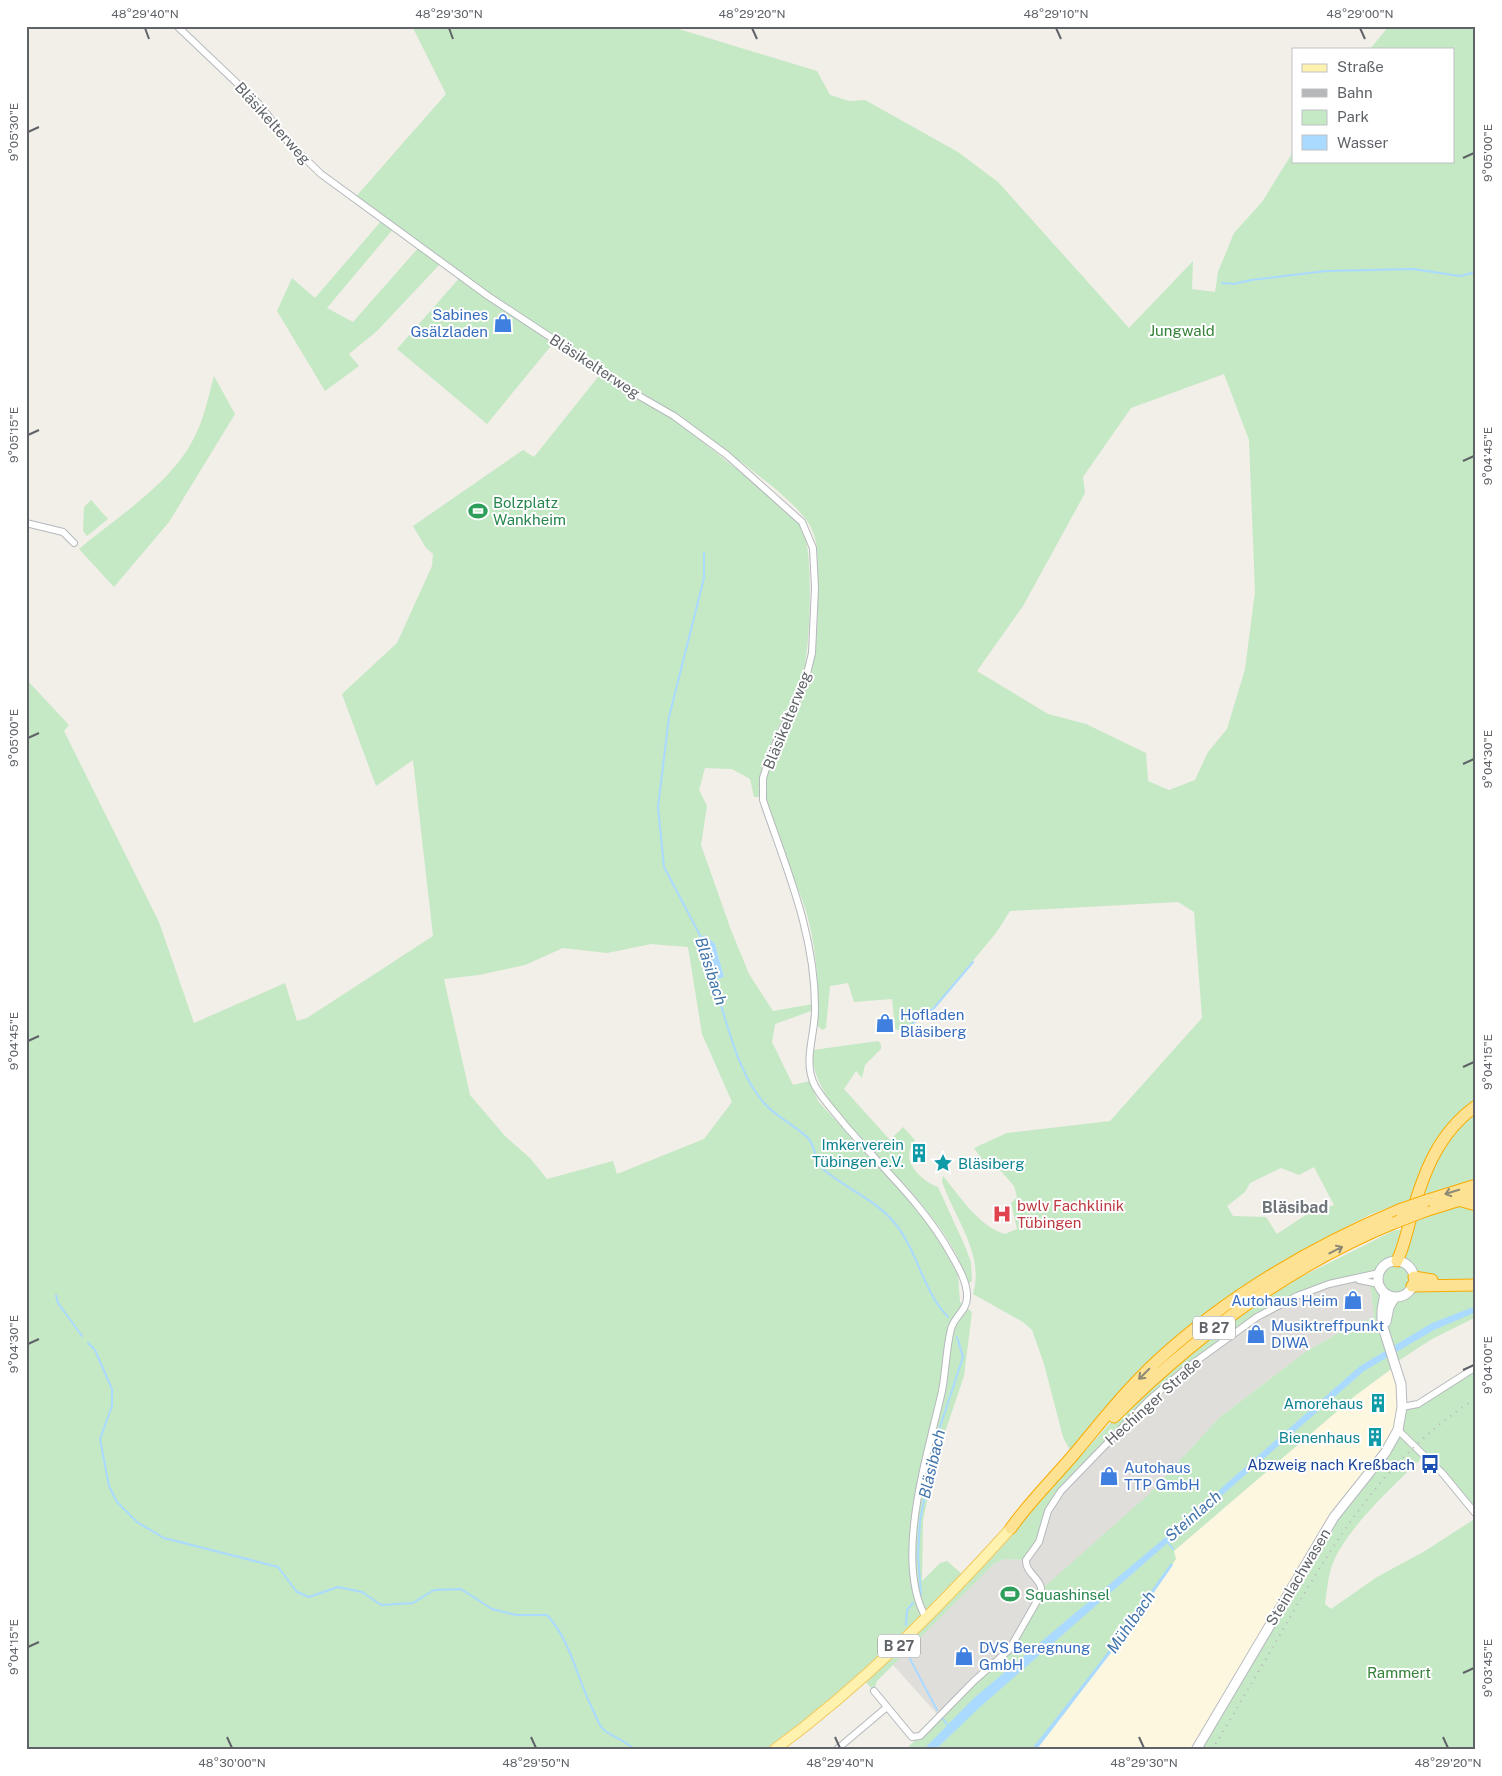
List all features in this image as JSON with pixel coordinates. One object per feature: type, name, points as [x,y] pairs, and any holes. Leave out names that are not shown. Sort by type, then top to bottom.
[{"type":"highway","points":[[1402,1262],[1420,1185],[1432,1157],[1449,1132],[1476,1106]]},
{"type":"highway","points":[[1402,1262],[1425,1183],[1436,1157],[1450,1135],[1476,1110]]},
{"type":"highway","name":"B 27","points":[[1011,1528],[1128,1390],[1172,1348],[1235,1300],[1289,1265],[1339,1238],[1399,1210],[1476,1184]]},
{"type":"highway","name":"B 27","points":[[1011,1528],[1115,1416],[1200,1339],[1243,1306],[1338,1248],[1425,1211],[1476,1195]]},
{"type":"highway","points":[[1458,1200],[1476,1205]]},
{"type":"highway","points":[[1413,1282],[1476,1281]]},
{"type":"highway","points":[[1413,1282],[1476,1285]]},
{"type":"main road","name":"B 27","points":[[774,1750],[863,1679],[926,1618],[1011,1528]]},
{"type":"street","name":"Bläsikelterweg","points":[[177,26],[259,104],[290,143],[321,174],[488,296],[641,398],[674,416],[727,455],[802,522],[808,533],[813,548],[815,588],[812,653],[805,682],[771,753],[762,788],[763,800],[800,903],[809,938],[816,1008],[809,1058],[810,1075],[822,1098],[859,1142],[902,1187],[935,1228],[961,1271],[968,1297],[962,1312],[951,1327],[942,1389],[914,1517],[912,1564],[921,1609],[926,1618]]},
{"type":"street","points":[[26,524],[63,532],[74,544]]},
{"type":"street","points":[[1402,1262],[1413,1282],[1406,1293],[1395,1297],[1385,1293],[1379,1284],[1378,1273],[1386,1264],[1402,1262]]},
{"type":"street","name":"Hechinger Straße","points":[[887,1706],[912,1737],[920,1736],[974,1681],[1009,1650],[1042,1590],[1028,1569],[1026,1560],[1039,1542],[1050,1506],[1072,1478],[1148,1401],[1188,1367],[1257,1317],[1310,1290],[1378,1273]]},
{"type":"street","name":"Hechinger Straße","points":[[1357,1279],[1379,1284]]},
{"type":"street","name":"Steinlachwasen","points":[[1196,1750],[1334,1517],[1385,1453],[1398,1430],[1402,1407],[1400,1384],[1381,1317],[1385,1293]]},
{"type":"street","name":"Steinlachwasen","points":[[1387,1336],[1388,1311],[1395,1297]]},
{"type":"street","points":[[1402,1407],[1418,1404],[1476,1367]]},
{"type":"street","points":[[1398,1430],[1443,1474],[1476,1514]]},
{"type":"street","points":[[836,1750],[887,1706],[874,1691]]},
{"type":"shaded area","points":[[1357,1279],[1370,1282],[1374,1317],[1354,1324],[1304,1353],[1220,1417],[1009,1650],[939,1716],[893,1665],[931,1624],[994,1564],[1004,1559],[1026,1560],[1050,1506],[1148,1401],[1230,1335],[1297,1296]]},
{"type":"shaded area","points":[[1397,1366],[1401,1421],[1196,1750],[1034,1750],[1133,1621],[1176,1559],[1174,1551],[1356,1395]]},
{"type":"green space","name":"Jungwald","points":[[412,26],[669,26],[817,71],[830,95],[849,101],[865,100],[958,152],[998,182],[1129,328],[1193,261],[1192,289],[1215,292],[1218,272],[1234,233],[1262,202],[1292,154],[1292,162],[1454,162],[1454,48],[1371,48],[1389,26],[1476,26],[1476,1317],[1432,1339],[1395,1363],[1391,1369],[1356,1395],[1174,1551],[1176,1559],[1133,1621],[1034,1750],[905,1750],[1000,1660],[1042,1589],[1149,1494],[1220,1417],[1304,1353],[1354,1324],[1374,1317],[1370,1282],[1357,1279],[1329,1284],[1257,1317],[1171,1381],[1050,1506],[1041,1536],[1026,1560],[1004,1559],[994,1564],[877,1681],[874,1691],[863,1679],[840,1692],[765,1750],[26,1750],[26,679],[69,725],[64,731],[159,922],[194,1023],[285,983],[297,1021],[307,1018],[433,936],[413,760],[376,786],[342,694],[397,643],[432,566],[433,554],[426,548],[413,526],[523,450],[534,457],[602,372],[555,341],[487,424],[397,349],[461,276],[442,262],[377,331],[349,354],[359,366],[325,391],[277,311],[292,278],[315,298],[382,220],[353,200],[446,94]],"holes":[[[394,228],[419,247],[353,322],[327,308]],[[1224,374],[1249,440],[1255,592],[1245,669],[1227,729],[1208,752],[1195,780],[1169,790],[1148,781],[1146,753],[1086,724],[1048,714],[977,671],[1023,606],[1085,493],[1083,477],[1131,408]],[[674,416],[683,417],[692,427],[778,491],[802,514],[813,531],[815,538],[818,599],[816,645],[805,690],[771,758],[765,790],[771,822],[802,899],[811,930],[816,962],[817,1025],[822,1030],[826,1028],[830,986],[848,983],[854,1002],[892,999],[895,1029],[903,1031],[937,1004],[996,933],[1010,911],[1178,902],[1194,912],[1202,1018],[1110,1121],[1007,1133],[974,1148],[984,1162],[993,1162],[1014,1186],[1017,1197],[1011,1203],[1017,1229],[1005,1234],[987,1225],[978,1218],[943,1176],[942,1181],[947,1195],[972,1250],[976,1279],[973,1294],[1023,1322],[1032,1330],[1044,1364],[1063,1437],[1072,1454],[1216,1307],[1305,1249],[1369,1215],[1408,1200],[1401,1230],[1395,1230],[1291,1282],[1211,1337],[1110,1423],[969,1580],[947,1561],[940,1563],[922,1581],[923,1520],[937,1456],[964,1376],[972,1312],[960,1302],[958,1275],[940,1242],[916,1208],[818,1101],[810,1081],[793,1085],[772,1042],[775,1024],[811,1011],[813,1004],[773,1011],[749,974],[731,930],[701,845],[707,806],[699,790],[705,768],[732,769],[750,779],[754,797],[759,797],[763,764],[803,674],[808,645],[810,601],[809,558],[806,542],[800,526],[789,514],[735,467],[671,418]],[[705,935],[715,944],[724,977],[711,981],[707,977],[704,966]],[[651,944],[688,947],[702,1034],[732,1102],[704,1139],[617,1174],[613,1161],[547,1179],[530,1158],[505,1136],[470,1095],[444,979],[479,975],[525,965],[563,948],[607,953]],[[1314,1167],[1334,1205],[1307,1214],[1277,1234],[1266,1217],[1233,1216],[1227,1206],[1245,1192],[1250,1183],[1281,1168],[1299,1175]]]},
{"type":"green space","points":[[214,376],[235,414],[169,522],[114,587],[79,549],[142,499],[171,471],[184,455],[194,438],[206,408]]},
{"type":"green space","points":[[91,500],[108,519],[87,536],[83,531],[84,507]]},
{"type":"green space","points":[[878,1041],[881,1044],[881,1049],[865,1065],[862,1078],[856,1071],[844,1089],[890,1140],[903,1127],[915,1140],[909,1155],[910,1160],[919,1175],[938,1187],[971,1262],[972,1281],[968,1284],[953,1248],[939,1227],[915,1196],[868,1147],[835,1108],[822,1088],[814,1069],[813,1050]]},
{"type":"green space","name":"Rammert","points":[[1476,1367],[1476,1514],[1425,1455],[1374,1506],[1349,1535],[1331,1568],[1325,1604],[1331,1609],[1377,1577],[1425,1551],[1476,1518],[1476,1750],[1196,1750],[1334,1517],[1393,1441],[1402,1407],[1408,1407]]},
{"type":"water","name":"Bläsibach","points":[[705,935],[715,944],[724,977],[711,981],[704,968],[700,949],[699,939]]},
{"type":"water","name":"Steinlach","points":[[1476,1306],[1476,1312],[1434,1330],[1364,1371],[979,1708],[935,1750],[923,1750],[974,1698],[1167,1536],[1360,1366],[1432,1323]]},
{"type":"water","points":[[1171,1563],[1173,1565],[1120,1641],[1041,1744],[1036,1750],[1031,1750],[1101,1661]]},
{"type":"waterway","points":[[1222,283],[1234,284],[1251,280],[1326,271],[1413,269],[1460,276],[1476,272]]},
{"type":"waterway","name":"Bläsibach","points":[[702,939],[664,867],[658,807],[669,717],[704,578],[704,553]]},
{"type":"waterway","points":[[901,1032],[934,1008],[973,962]]},
{"type":"waterway","name":"Bläsibach","points":[[713,979],[733,1045],[755,1092],[770,1109],[810,1140],[818,1163],[824,1170],[869,1200],[894,1222],[909,1245],[932,1295],[948,1317]]},
{"type":"waterway","points":[[56,1295],[58,1303],[82,1336]]},
{"type":"waterway","name":"Bläsibach","points":[[921,1595],[918,1555],[920,1521],[935,1442],[963,1357],[957,1337]]},
{"type":"waterway","points":[[88,1343],[95,1350],[112,1389],[112,1406],[100,1439],[109,1486],[117,1502],[137,1522],[164,1538],[278,1567],[297,1592],[309,1597],[338,1587],[362,1592],[381,1605],[413,1603],[434,1590],[461,1589],[492,1609],[516,1615],[547,1615],[563,1637],[600,1725],[607,1732],[635,1750]]},
{"type":"waterway","name":"Mühlbach","points":[[1167,1541],[1173,1549]]},
{"type":"waterway","name":"Bläsibach","points":[[906,1625],[907,1610],[913,1603]]},
{"type":"waterway","name":"Bläsibach","points":[[910,1659],[937,1710]]},
{"type":"waterway","name":"Bläsibach","points":[[943,1719],[949,1727]]},
{"type":"railway","points":[[1212,1750],[1309,1586],[1348,1525],[1369,1497],[1417,1444],[1445,1420],[1476,1398]]},
{"type":"place","name":"Sabines Gsälzladen","points":[[503,323]]},
{"type":"place","name":"Bolzplatz Wankheim","points":[[478,511]]},
{"type":"place","name":"Hofladen Bläsiberg","points":[[885,1023]]},
{"type":"place","name":"Imkerverein Tübingen e.V.","points":[[919,1153]]},
{"type":"place","name":"Bläsiberg","points":[[943,1163]]},
{"type":"place","name":"bwlv Fachklinik Tübingen","points":[[1002,1214]]},
{"type":"place","name":"Autohaus Heim","points":[[1353,1300]]},
{"type":"place","name":"Musiktreffpunkt DIWA","points":[[1256,1334]]},
{"type":"place","name":"Amorehaus","points":[[1378,1403]]},
{"type":"place","name":"Bienenhaus","points":[[1375,1437]]},
{"type":"place","name":"Abzweig nach Kreßbach","points":[[1430,1464]]},
{"type":"place","name":"Autohaus TTP GmbH","points":[[1109,1476]]},
{"type":"place","name":"Squashinsel","points":[[1010,1594]]},
{"type":"place","name":"DVS Beregnung GmbH","points":[[964,1656]]},
{"type":"district","name":"Bläsibad","points":[[1295,1207]]}]
